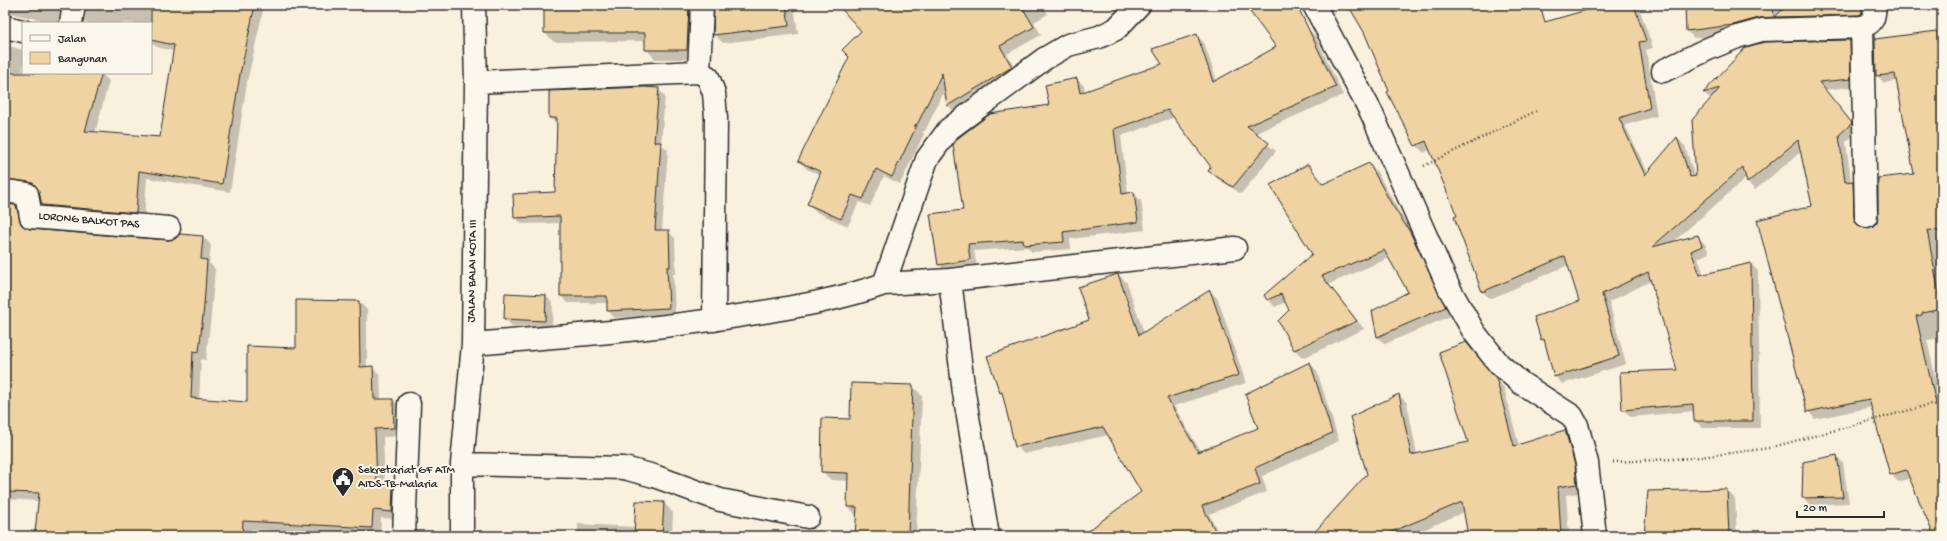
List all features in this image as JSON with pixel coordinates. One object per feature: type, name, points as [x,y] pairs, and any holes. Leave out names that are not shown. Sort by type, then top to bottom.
[{"type":"street","points":[[71,22],[74,5]]},
{"type":"street","name":"JALAN BALAI KOTA III","points":[[462,536],[462,464],[472,344],[476,82],[474,5]]},
{"type":"street","points":[[699,72],[702,5]]},
{"type":"street","points":[[884,284],[927,159],[948,129],[1044,59],[1068,45],[1099,37],[1116,30],[1139,5]]},
{"type":"street","points":[[1314,5],[1371,112],[1398,178],[1449,288],[1474,332],[1499,364],[1521,384],[1572,416],[1577,425],[1587,464],[1595,536]]},
{"type":"street","points":[[1662,71],[1722,43],[1762,30],[1862,27],[1872,22],[1875,5]]},
{"type":"street","points":[[5,27],[22,31]]},
{"type":"street","points":[[1862,27],[1866,216]]},
{"type":"street","points":[[476,82],[699,72],[708,77],[712,85],[716,118],[714,320]]},
{"type":"street","name":"LORONG BALKOT PAS","points":[[5,191],[26,194],[31,217],[169,228]]},
{"type":"street","points":[[472,344],[626,331],[714,320],[828,301],[884,284],[950,280],[1235,248]]},
{"type":"street","points":[[950,280],[964,393],[988,536]]},
{"type":"street","points":[[404,536],[409,404]]},
{"type":"street","points":[[462,464],[624,468],[654,476],[720,500],[808,517]]},
{"type":"path","points":[[1398,178],[1536,111]]},
{"type":"path","points":[[1587,464],[1693,458],[1768,448],[1932,404],[1942,406]]},
{"type":"building","points":[[151,5],[255,5],[240,74],[222,184],[139,171],[136,213],[42,205],[39,192],[35,185],[29,182],[5,179],[5,73],[102,74],[85,131],[160,137],[174,45],[152,40]]},
{"type":"building","points":[[544,5],[689,5],[687,50],[645,50],[645,33],[544,33]]},
{"type":"building","points":[[714,5],[786,5],[789,26],[713,35]]},
{"type":"building","points":[[838,5],[1021,5],[1034,27],[1000,46],[1012,67],[947,106],[942,73],[918,123],[914,126],[917,125],[892,177],[876,169],[863,199],[852,195],[841,219],[807,204],[821,172],[798,161],[849,57],[842,50],[861,31]]},
{"type":"building","points":[[1245,5],[1297,5],[1336,87],[1247,126],[1269,143],[1233,187],[1208,171],[1211,167],[1168,110],[1114,129],[1122,194],[1134,192],[1138,222],[1063,232],[1064,242],[1024,245],[1023,240],[968,244],[970,260],[938,265],[930,214],[963,210],[953,145],[958,138],[990,114],[1049,105],[1045,85],[1077,78],[1080,93],[1162,64],[1152,49],[1197,34],[1213,82],[1276,47]]},
{"type":"building","points":[[1348,5],[1540,5],[1545,22],[1604,5],[1634,5],[1646,41],[1639,42],[1650,108],[1619,118],[1645,175],[1677,137],[1690,177],[1696,176],[1692,120],[1720,88],[1703,93],[1746,47],[1764,42],[1850,40],[1851,79],[1819,82],[1852,123],[1839,135],[1845,182],[1853,181],[1855,222],[1860,227],[1866,228],[1873,226],[1877,222],[1878,178],[1914,174],[1895,74],[1876,76],[1875,39],[1937,31],[1942,71],[1942,231],[1927,230],[1942,309],[1922,313],[1922,315],[1916,316],[1942,430],[1942,536],[1934,536],[1906,470],[1890,475],[1869,399],[1807,412],[1757,220],[1812,206],[1798,140],[1747,183],[1743,167],[1652,247],[1698,235],[1702,246],[1691,251],[1700,275],[1751,263],[1753,421],[1694,421],[1693,404],[1622,410],[1620,372],[1677,370],[1648,272],[1602,294],[1619,356],[1554,377],[1544,339],[1541,340],[1534,317],[1579,301],[1565,256],[1482,292],[1454,217],[1457,216],[1426,141],[1415,146],[1387,92],[1389,91],[1364,32]]},
{"type":"building","points":[[1685,5],[1773,5],[1774,17],[1759,18],[1733,25],[1686,31]]},
{"type":"building","points":[[1787,5],[1862,5],[1862,13],[1859,15],[1775,17]]},
{"type":"building","points":[[644,87],[659,88],[654,142],[661,142],[655,230],[669,230],[670,267],[667,267],[669,308],[607,311],[607,296],[560,296],[560,216],[514,218],[513,194],[555,192],[557,118],[549,118],[549,91]]},
{"type":"building","points":[[1369,163],[1392,205],[1410,232],[1446,307],[1377,337],[1372,311],[1408,292],[1384,250],[1322,276],[1357,321],[1294,350],[1278,321],[1289,310],[1281,294],[1267,300],[1264,295],[1312,254],[1270,185],[1308,164],[1323,184]]},
{"type":"building","points":[[5,204],[16,205],[21,224],[30,229],[168,240],[175,239],[180,234],[203,236],[201,259],[207,260],[204,306],[199,352],[193,351],[191,398],[247,402],[247,346],[296,348],[296,300],[359,301],[360,367],[373,366],[374,399],[393,399],[394,428],[375,429],[377,484],[393,485],[392,512],[373,510],[372,528],[243,521],[242,536],[68,536],[35,533],[39,493],[5,492]]},
{"type":"building","points":[[1118,274],[1139,335],[1210,290],[1239,375],[1167,398],[1198,452],[1258,428],[1245,394],[1310,362],[1332,433],[1255,468],[1260,484],[1202,506],[1218,536],[1081,536],[1141,492],[1103,427],[1015,447],[1002,392],[1000,393],[987,356],[1089,320],[1078,287]]},
{"type":"building","points":[[505,293],[546,295],[545,321],[504,319]]},
{"type":"building","points":[[1466,342],[1496,378],[1514,446],[1565,430],[1575,465],[1577,484],[1558,487],[1561,536],[1468,536],[1462,502],[1382,536],[1311,536],[1367,474],[1350,417],[1399,394],[1411,455],[1468,442],[1439,352]]},
{"type":"building","points":[[851,383],[913,385],[908,536],[855,536],[857,507],[847,507],[848,473],[821,472],[822,418],[850,419]]},
{"type":"building","points":[[1837,455],[1843,497],[1802,498],[1803,462]]},
{"type":"building","points":[[1727,489],[1729,535],[1644,536],[1648,491]]},
{"type":"building","points":[[636,501],[664,502],[662,536],[634,536]]},
{"type":"place","name":"Sekretariat GF ATM AIDS-TB-Malaria","points":[[343,498]]}]
